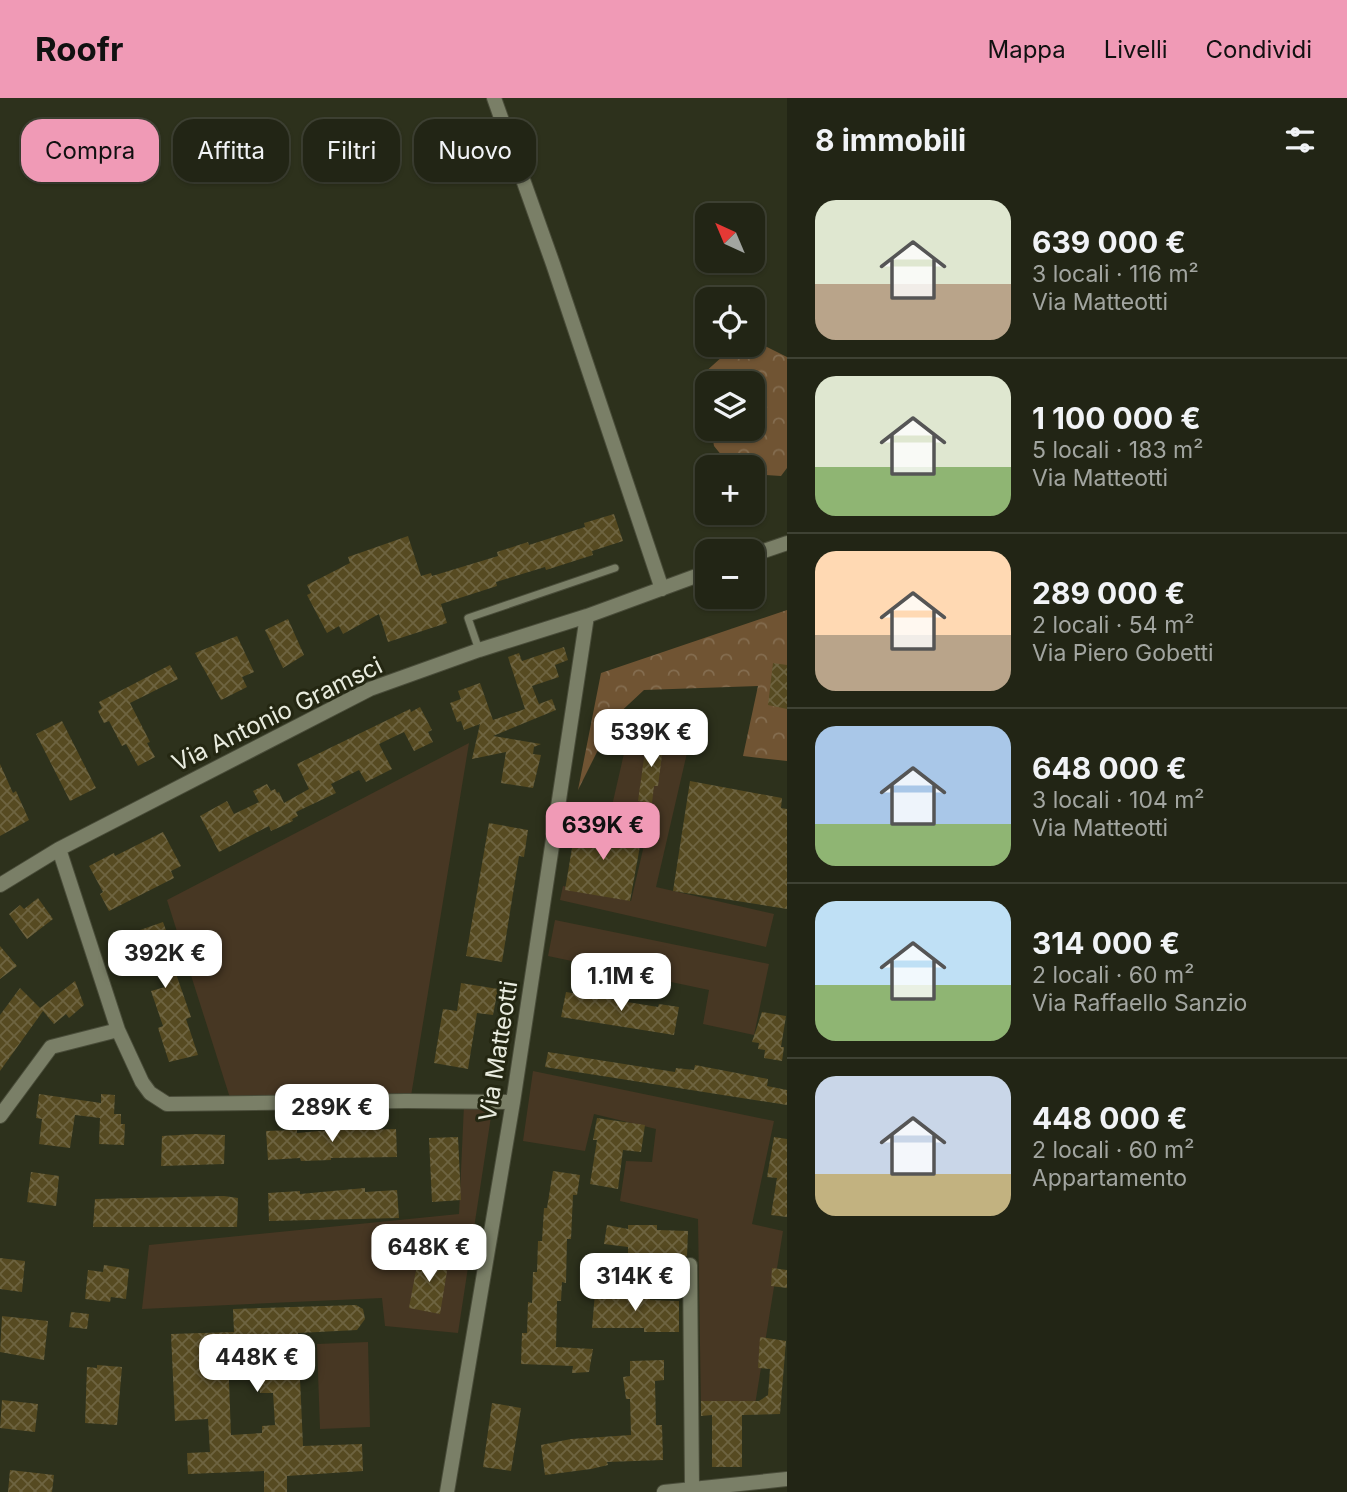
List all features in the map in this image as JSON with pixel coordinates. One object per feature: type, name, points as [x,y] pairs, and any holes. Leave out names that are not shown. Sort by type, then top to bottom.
[{"type":"street","points":[[494,98],[662,589]]},
{"type":"street","points":[[765,550],[787,542]]},
{"type":"street","name":"Via Antonio Gramsci","points":[[0,885],[59,849],[370,689],[695,577]]},
{"type":"street","name":"Via Matteotti","points":[[447,1492],[513,1102],[587,616]]},
{"type":"street","points":[[59,849],[118,1030],[142,1082],[150,1093],[167,1104],[513,1102]]},
{"type":"street","points":[[0,1116],[51,1047],[118,1030]]},
{"type":"street","points":[[690,1265],[692,1488]]},
{"type":"street","points":[[664,1492],[787,1479]]},
{"type":"lane","points":[[479,650],[468,618],[615,568]]},
{"type":"shaded area","points":[[633,714],[693,727],[656,887],[774,914],[766,947],[560,900],[563,886],[631,901],[648,828],[609,819]]},
{"type":"shaded area","points":[[469,743],[411,1096],[231,1101],[167,900]]},
{"type":"shaded area","points":[[555,920],[769,964],[754,1035],[703,1024],[709,990],[548,956]]},
{"type":"shaded area","points":[[533,1071],[774,1121],[752,1224],[783,1231],[755,1405],[701,1408],[698,1219],[620,1201],[626,1161],[652,1162],[656,1129],[594,1114],[585,1151],[523,1141]]},
{"type":"shaded area","points":[[464,1105],[492,1110],[458,1333],[385,1326],[382,1298],[142,1309],[149,1245],[459,1214]]},
{"type":"shaded area","points":[[368,1342],[370,1427],[320,1429],[317,1344]]},
{"type":"green space","points":[[765,346],[787,357],[787,468],[781,476],[765,475],[765,455],[721,455],[713,441],[765,441],[765,371],[706,371],[722,357],[765,357]]},
{"type":"green space","points":[[787,610],[787,761],[743,756],[758,686],[644,690],[614,718],[578,790],[601,673]]},
{"type":"building","points":[[614,514],[623,541],[592,551],[593,555],[496,582],[497,586],[441,604],[447,623],[388,642],[379,614],[343,634],[339,626],[327,633],[307,595],[311,593],[307,585],[350,563],[348,557],[408,536],[421,576],[431,573],[432,576],[498,556],[497,552],[528,542],[529,545],[585,527],[584,523]]},
{"type":"building","points":[[288,619],[304,655],[283,668],[265,630]]},
{"type":"building","points":[[237,636],[254,672],[242,677],[247,687],[221,700],[195,653]]},
{"type":"building","points":[[564,647],[568,660],[555,665],[559,677],[532,686],[539,704],[552,699],[556,710],[493,736],[541,744],[534,747],[533,754],[541,755],[533,788],[501,783],[506,752],[472,759],[480,724],[464,730],[461,721],[457,722],[450,703],[461,699],[458,691],[480,683],[493,720],[525,709],[508,657],[519,653],[522,661]]},
{"type":"building","points":[[773,663],[787,665],[787,709],[768,705]]},
{"type":"building","points":[[170,665],[178,679],[130,703],[155,757],[138,766],[126,744],[122,746],[109,721],[104,723],[98,711],[102,708],[99,702]]},
{"type":"building","points":[[420,707],[432,730],[428,732],[433,742],[414,751],[404,732],[379,744],[392,769],[366,782],[359,770],[331,784],[336,793],[296,812],[298,816],[292,819],[293,821],[271,831],[269,826],[219,852],[200,816],[227,801],[234,814],[259,802],[253,791],[267,784],[271,791],[275,789],[279,792],[284,803],[309,789],[297,764],[410,709],[411,712]]},
{"type":"building","points":[[62,721],[96,788],[70,801],[36,734]]},
{"type":"building","points":[[647,737],[664,740],[658,786],[654,786],[652,803],[638,801]]},
{"type":"building","points":[[0,764],[29,820],[0,836]]},
{"type":"building","points":[[690,781],[782,798],[781,808],[787,809],[787,909],[673,891]]},
{"type":"building","points":[[489,823],[528,830],[524,857],[519,856],[502,962],[466,956]]},
{"type":"building","points":[[576,824],[642,835],[630,901],[565,890]]},
{"type":"building","points":[[163,832],[181,866],[171,871],[174,878],[109,911],[100,894],[103,892],[89,866]]},
{"type":"building","points":[[38,898],[53,919],[27,939],[9,914],[20,905],[24,909]]},
{"type":"building","points":[[163,922],[178,963],[173,965],[191,1017],[186,1019],[198,1055],[169,1062],[158,1028],[163,1026],[151,991],[165,987],[157,958],[134,966],[123,936]]},
{"type":"building","points":[[0,946],[17,966],[0,979]]},
{"type":"building","points":[[75,981],[84,1005],[69,1018],[66,1014],[54,1024],[43,1011],[0,1071],[0,1015],[20,988],[40,1008]]},
{"type":"building","points":[[461,983],[498,989],[493,1015],[477,1013],[468,1069],[434,1063],[443,1009],[457,1011]]},
{"type":"building","points":[[566,992],[658,1007],[659,1004],[679,1007],[674,1035],[561,1017]]},
{"type":"building","points":[[762,1012],[786,1016],[781,1047],[784,1047],[782,1061],[764,1058],[765,1050],[758,1049],[759,1043],[752,1042]]},
{"type":"building","points":[[548,1052],[675,1072],[676,1068],[694,1070],[695,1065],[768,1079],[767,1086],[787,1090],[787,1105],[545,1067]]},
{"type":"building","points":[[39,1094],[101,1103],[101,1094],[115,1095],[114,1114],[121,1114],[121,1124],[125,1124],[124,1145],[99,1144],[100,1118],[75,1115],[70,1148],[39,1144],[42,1119],[36,1118]]},
{"type":"building","points":[[597,1118],[645,1125],[641,1152],[623,1150],[618,1189],[590,1184],[597,1140],[593,1140]]},
{"type":"building","points":[[363,1127],[363,1130],[396,1129],[397,1157],[268,1160],[266,1131],[297,1130],[297,1133]]},
{"type":"building","points":[[225,1135],[224,1164],[161,1166],[162,1136]]},
{"type":"building","points":[[458,1137],[461,1200],[432,1202],[429,1138]]},
{"type":"building","points":[[774,1137],[787,1139],[787,1217],[771,1215],[777,1178],[767,1177]]},
{"type":"building","points":[[553,1171],[580,1175],[577,1195],[573,1195],[571,1239],[567,1239],[566,1283],[562,1282],[561,1301],[557,1301],[556,1347],[593,1349],[589,1372],[572,1373],[573,1366],[521,1364],[522,1333],[527,1333],[528,1302],[532,1303],[533,1272],[537,1272],[538,1241],[542,1241],[544,1208],[547,1208]]},
{"type":"building","points":[[31,1172],[59,1176],[56,1206],[27,1202]]},
{"type":"building","points":[[365,1188],[365,1192],[397,1190],[399,1218],[269,1221],[268,1193],[300,1191],[300,1194]]},
{"type":"building","points":[[238,1198],[237,1227],[93,1227],[95,1199]]},
{"type":"building","points":[[607,1225],[628,1229],[628,1225],[657,1225],[657,1230],[688,1231],[687,1256],[682,1259],[660,1259],[660,1254],[628,1253],[628,1247],[604,1244]]},
{"type":"building","points":[[419,1254],[449,1259],[440,1314],[409,1308]]},
{"type":"building","points":[[0,1258],[25,1261],[22,1292],[0,1289]]},
{"type":"building","points":[[104,1265],[129,1269],[126,1299],[111,1297],[110,1302],[85,1299],[88,1270],[103,1272]]},
{"type":"building","points":[[772,1268],[787,1270],[787,1288],[771,1286]]},
{"type":"building","points":[[595,1293],[630,1293],[630,1297],[679,1301],[679,1332],[644,1332],[644,1328],[592,1328]]},
{"type":"building","points":[[356,1305],[363,1309],[365,1319],[357,1330],[298,1333],[303,1446],[362,1444],[363,1471],[287,1476],[287,1492],[264,1492],[264,1471],[188,1474],[187,1453],[210,1452],[208,1419],[175,1421],[171,1334],[234,1332],[233,1309]],"holes":[[[258,1353],[260,1393],[273,1393],[275,1425],[262,1426],[262,1433],[231,1435],[228,1354]]]},
{"type":"building","points":[[71,1312],[89,1314],[87,1329],[69,1327]]},
{"type":"building","points":[[2,1316],[48,1321],[44,1360],[0,1352]]},
{"type":"building","points":[[760,1337],[786,1341],[780,1414],[742,1415],[742,1467],[712,1467],[712,1415],[701,1416],[701,1401],[759,1401],[768,1395],[770,1369],[758,1368]]},
{"type":"building","points":[[664,1360],[664,1380],[655,1381],[656,1425],[662,1425],[663,1460],[607,1462],[608,1465],[591,1469],[545,1475],[541,1445],[571,1439],[631,1435],[630,1399],[626,1399],[623,1377],[630,1376],[630,1361]]},
{"type":"building","points":[[97,1365],[122,1367],[117,1425],[85,1423],[87,1367],[97,1368]]},
{"type":"building","points":[[2,1400],[38,1404],[35,1432],[0,1428]]},
{"type":"building","points":[[492,1403],[521,1408],[511,1471],[483,1467]]},
{"type":"building","points":[[10,1470],[54,1475],[52,1492],[8,1492]]}]
